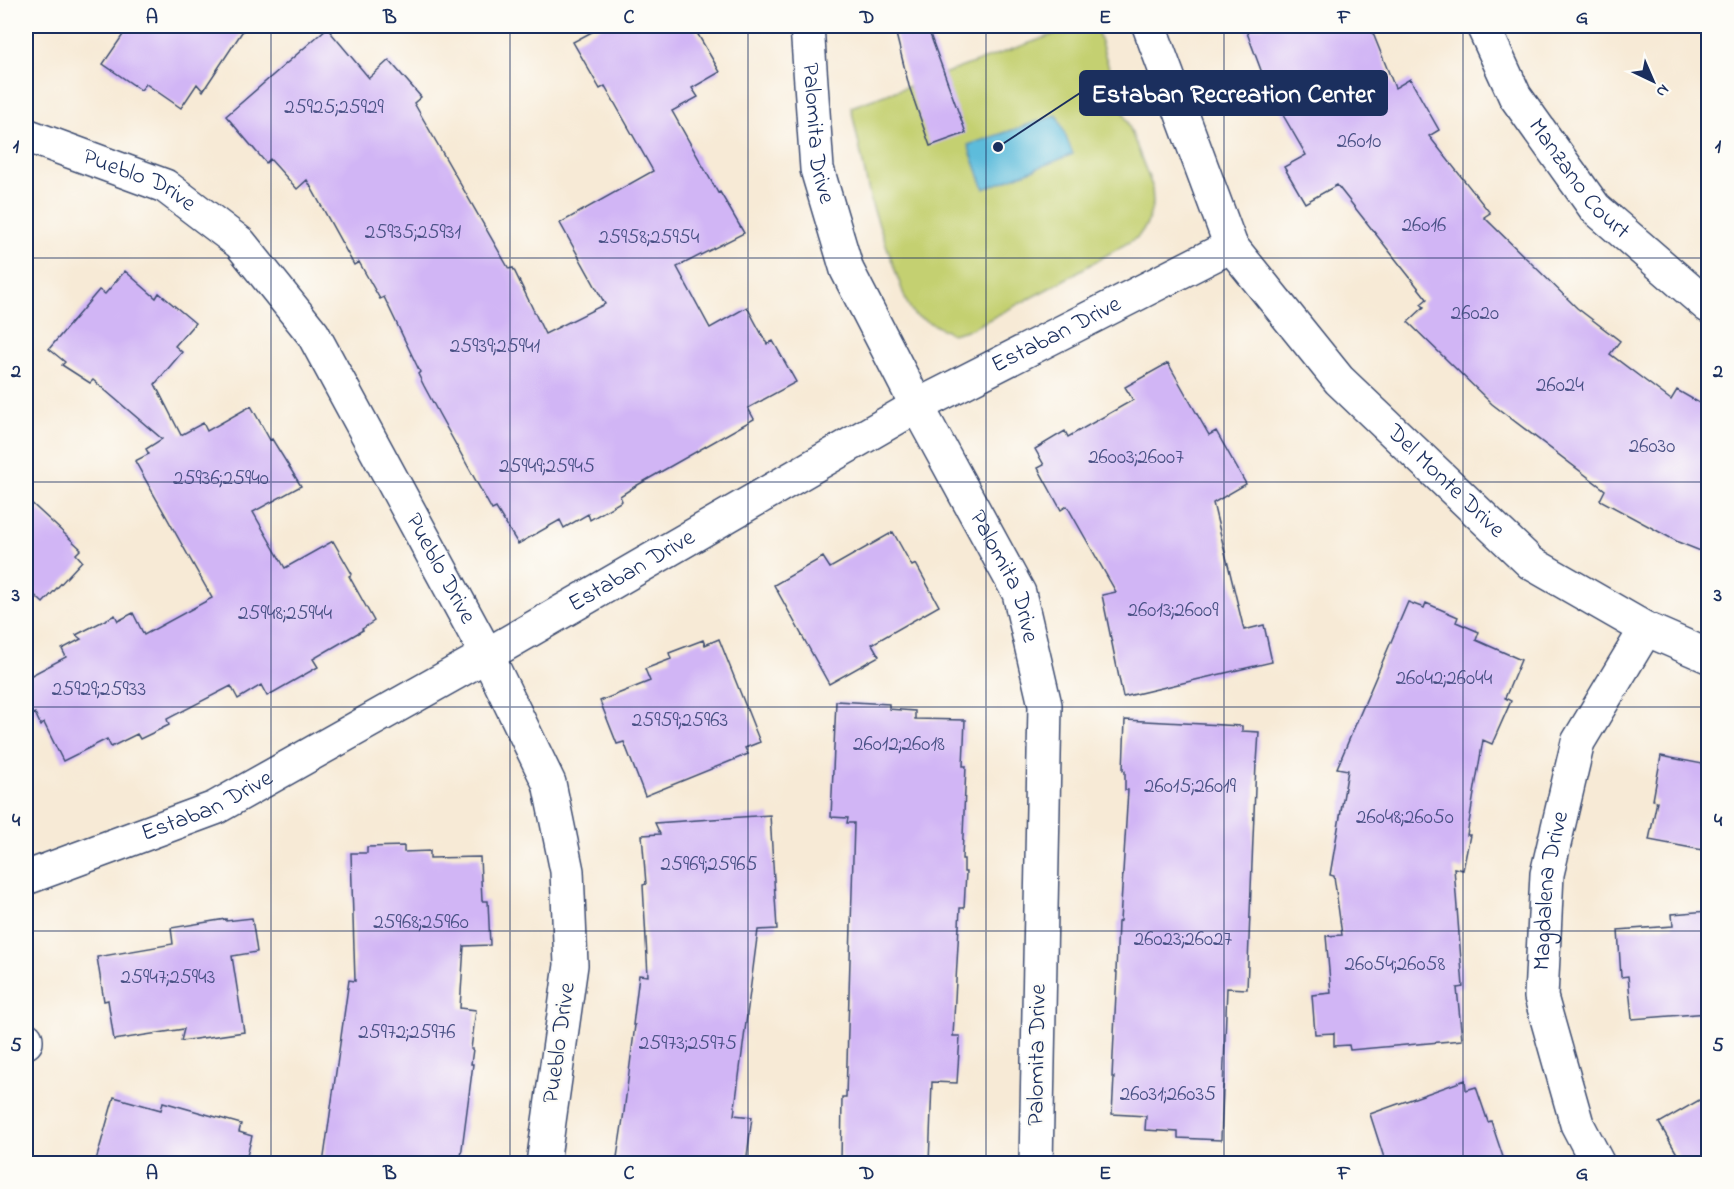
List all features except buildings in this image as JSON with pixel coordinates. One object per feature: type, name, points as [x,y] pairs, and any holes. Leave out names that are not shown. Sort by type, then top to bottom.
[{"type":"street","name":"Palomita Drive","points":[[807,26],[817,169],[847,270],[917,406],[1019,593],[1045,705],[1036,1164]]},
{"type":"street","name":"Del Monte Drive","points":[[1149,26],[1231,246],[1339,380],[1531,563],[1646,629],[1708,656]]},
{"type":"street","name":"Manzano Court","points":[[1483,26],[1515,96],[1595,208],[1708,306]]},
{"type":"street","name":"Pueblo Drive","points":[[26,135],[165,186],[240,243],[313,334],[488,655],[549,783],[567,871],[571,965],[543,1164]]},
{"type":"street","name":"Estaban Drive","points":[[26,878],[215,808],[488,655],[917,406],[1231,246]]},
{"type":"street","name":"Magdalena Drive","points":[[1598,1164],[1578,1124],[1541,997],[1547,874],[1578,742],[1646,629]]},
{"type":"green space","points":[[1077,26],[1096,26],[1119,100],[1152,186],[1153,204],[1147,224],[1138,237],[1055,285],[971,329],[952,334],[914,315],[906,301],[871,202],[851,107]]},
{"type":"water","points":[[1057,115],[1073,154],[984,189],[968,145]]},
{"type":"place","name":"Estaban Recreation Center","points":[[998,147]]}]
